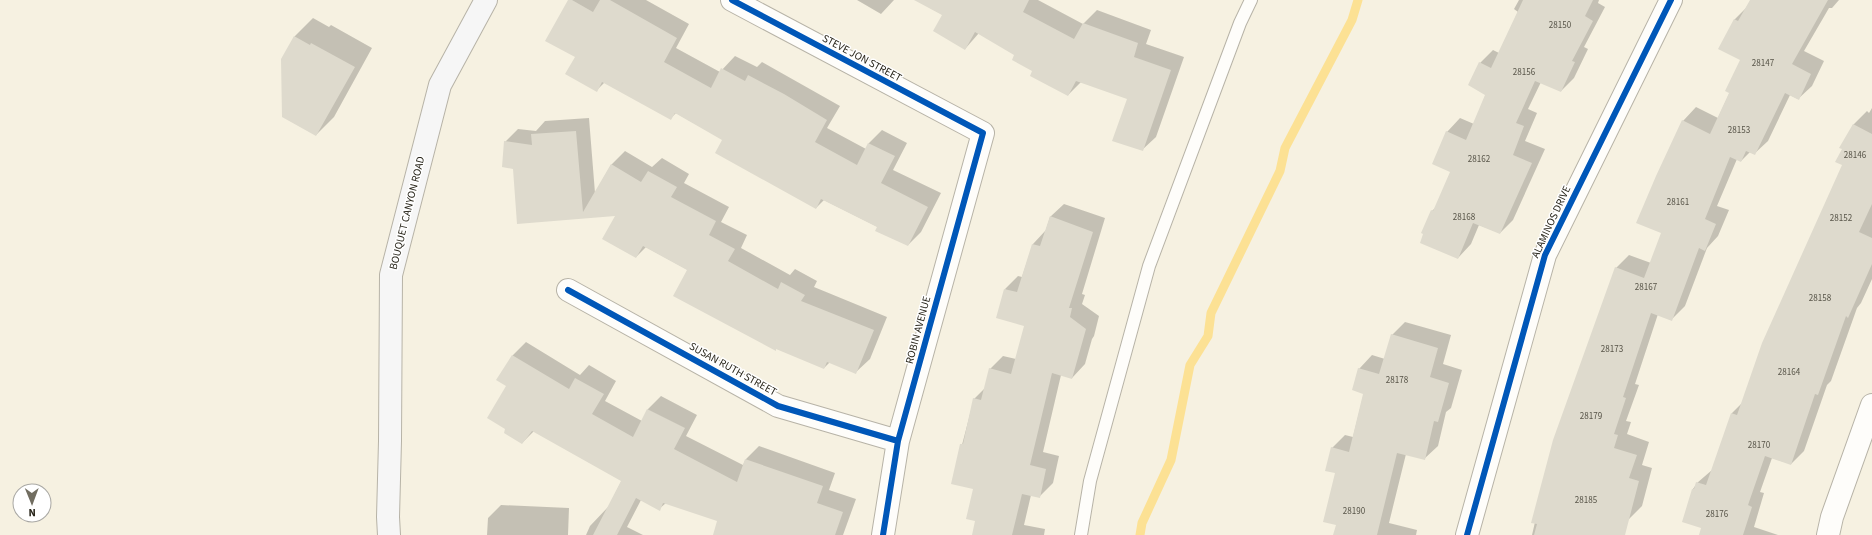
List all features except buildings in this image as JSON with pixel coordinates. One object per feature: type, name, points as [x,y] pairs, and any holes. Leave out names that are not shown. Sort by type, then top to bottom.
[{"type":"main road","name":"BOUQUET CANYON ROAD","points":[[389,535],[391,275],[440,86],[486,0]]},
{"type":"street","name":"STEVE JON STREET","points":[[732,0],[983,133]]},
{"type":"street","name":"ALAMINOS DRIVE","points":[[1467,535],[1545,255],[1670,0]]},
{"type":"street","name":"ROBIN AVENUE","points":[[883,535],[898,441],[983,133]]},
{"type":"street","name":"SUSAN RUTH STREET","points":[[568,290],[778,406],[898,441]]},
{"type":"street","points":[[1828,535],[1832,517],[1872,405]]},
{"type":"lane","points":[[1081,535],[1090,481],[1149,266],[1240,23],[1251,0]]},
{"type":"waterway","points":[[1140,535],[1142,523],[1171,460],[1190,365],[1208,336],[1211,313],[1280,171],[1285,148],[1352,20],[1358,0]]},
{"type":"cycle path","points":[[732,0],[983,133],[898,441],[883,535]]},
{"type":"cycle path","points":[[1467,535],[1545,255],[1671,0]]},
{"type":"cycle path","points":[[568,290],[778,406],[898,441]]}]
